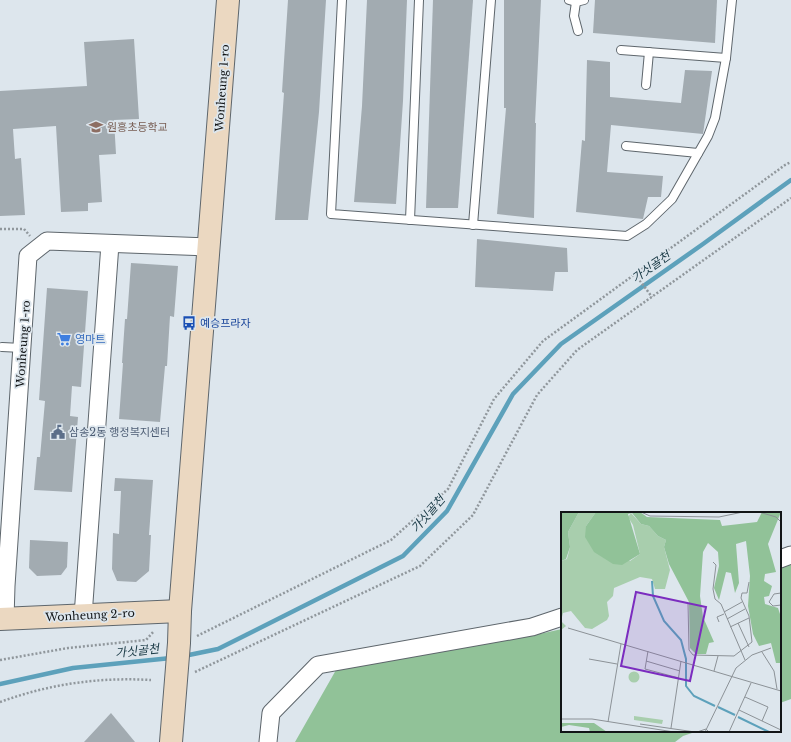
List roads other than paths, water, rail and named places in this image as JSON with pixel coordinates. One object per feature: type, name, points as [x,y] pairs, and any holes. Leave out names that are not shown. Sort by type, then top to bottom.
[{"type":"street","name":"Wonheung 1-ro","points":[[171,742],[186,671],[188,640],[180,611],[210,247],[228,0]]},
{"type":"street","name":"Wonheung 1-ro","points":[[2,619],[6,586],[28,256],[47,241],[210,247]]},
{"type":"street","points":[[84,616],[110,244]]},
{"type":"street","points":[[781,559],[791,555]]},
{"type":"street","name":"Wonheung 2-ro","points":[[2,619],[180,611]]},
{"type":"street","points":[[268,742],[271,712],[318,665],[532,628],[561,617]]},
{"type":"lane","points":[[342,0],[330,214],[627,236],[646,224],[672,199],[716,118],[726,58],[732,0]]},
{"type":"lane","points":[[410,220],[419,0]]},
{"type":"lane","points":[[473,224],[491,0]]},
{"type":"lane","points":[[576,1],[574,16],[578,31]]},
{"type":"lane","points":[[621,50],[726,58]]},
{"type":"lane","points":[[646,85],[649,52]]},
{"type":"lane","points":[[626,146],[698,153]]},
{"type":"lane","points":[[2,347],[22,348]]},
{"type":"waterway","name":"가싯골천","points":[[184,656],[218,649],[403,556],[447,511],[513,394],[561,344],[791,180]]},
{"type":"waterway","name":"가싯골천","points":[[0,684],[73,668],[171,658]]},
{"type":"place","name":"원흥초등학교","points":[[96,127]]},
{"type":"place","name":"예승프라자","points":[[189,323]]},
{"type":"place","name":"영마트","points":[[64,339]]},
{"type":"place","name":"삼송2동 행정복지센터","points":[[58,432]]}]
